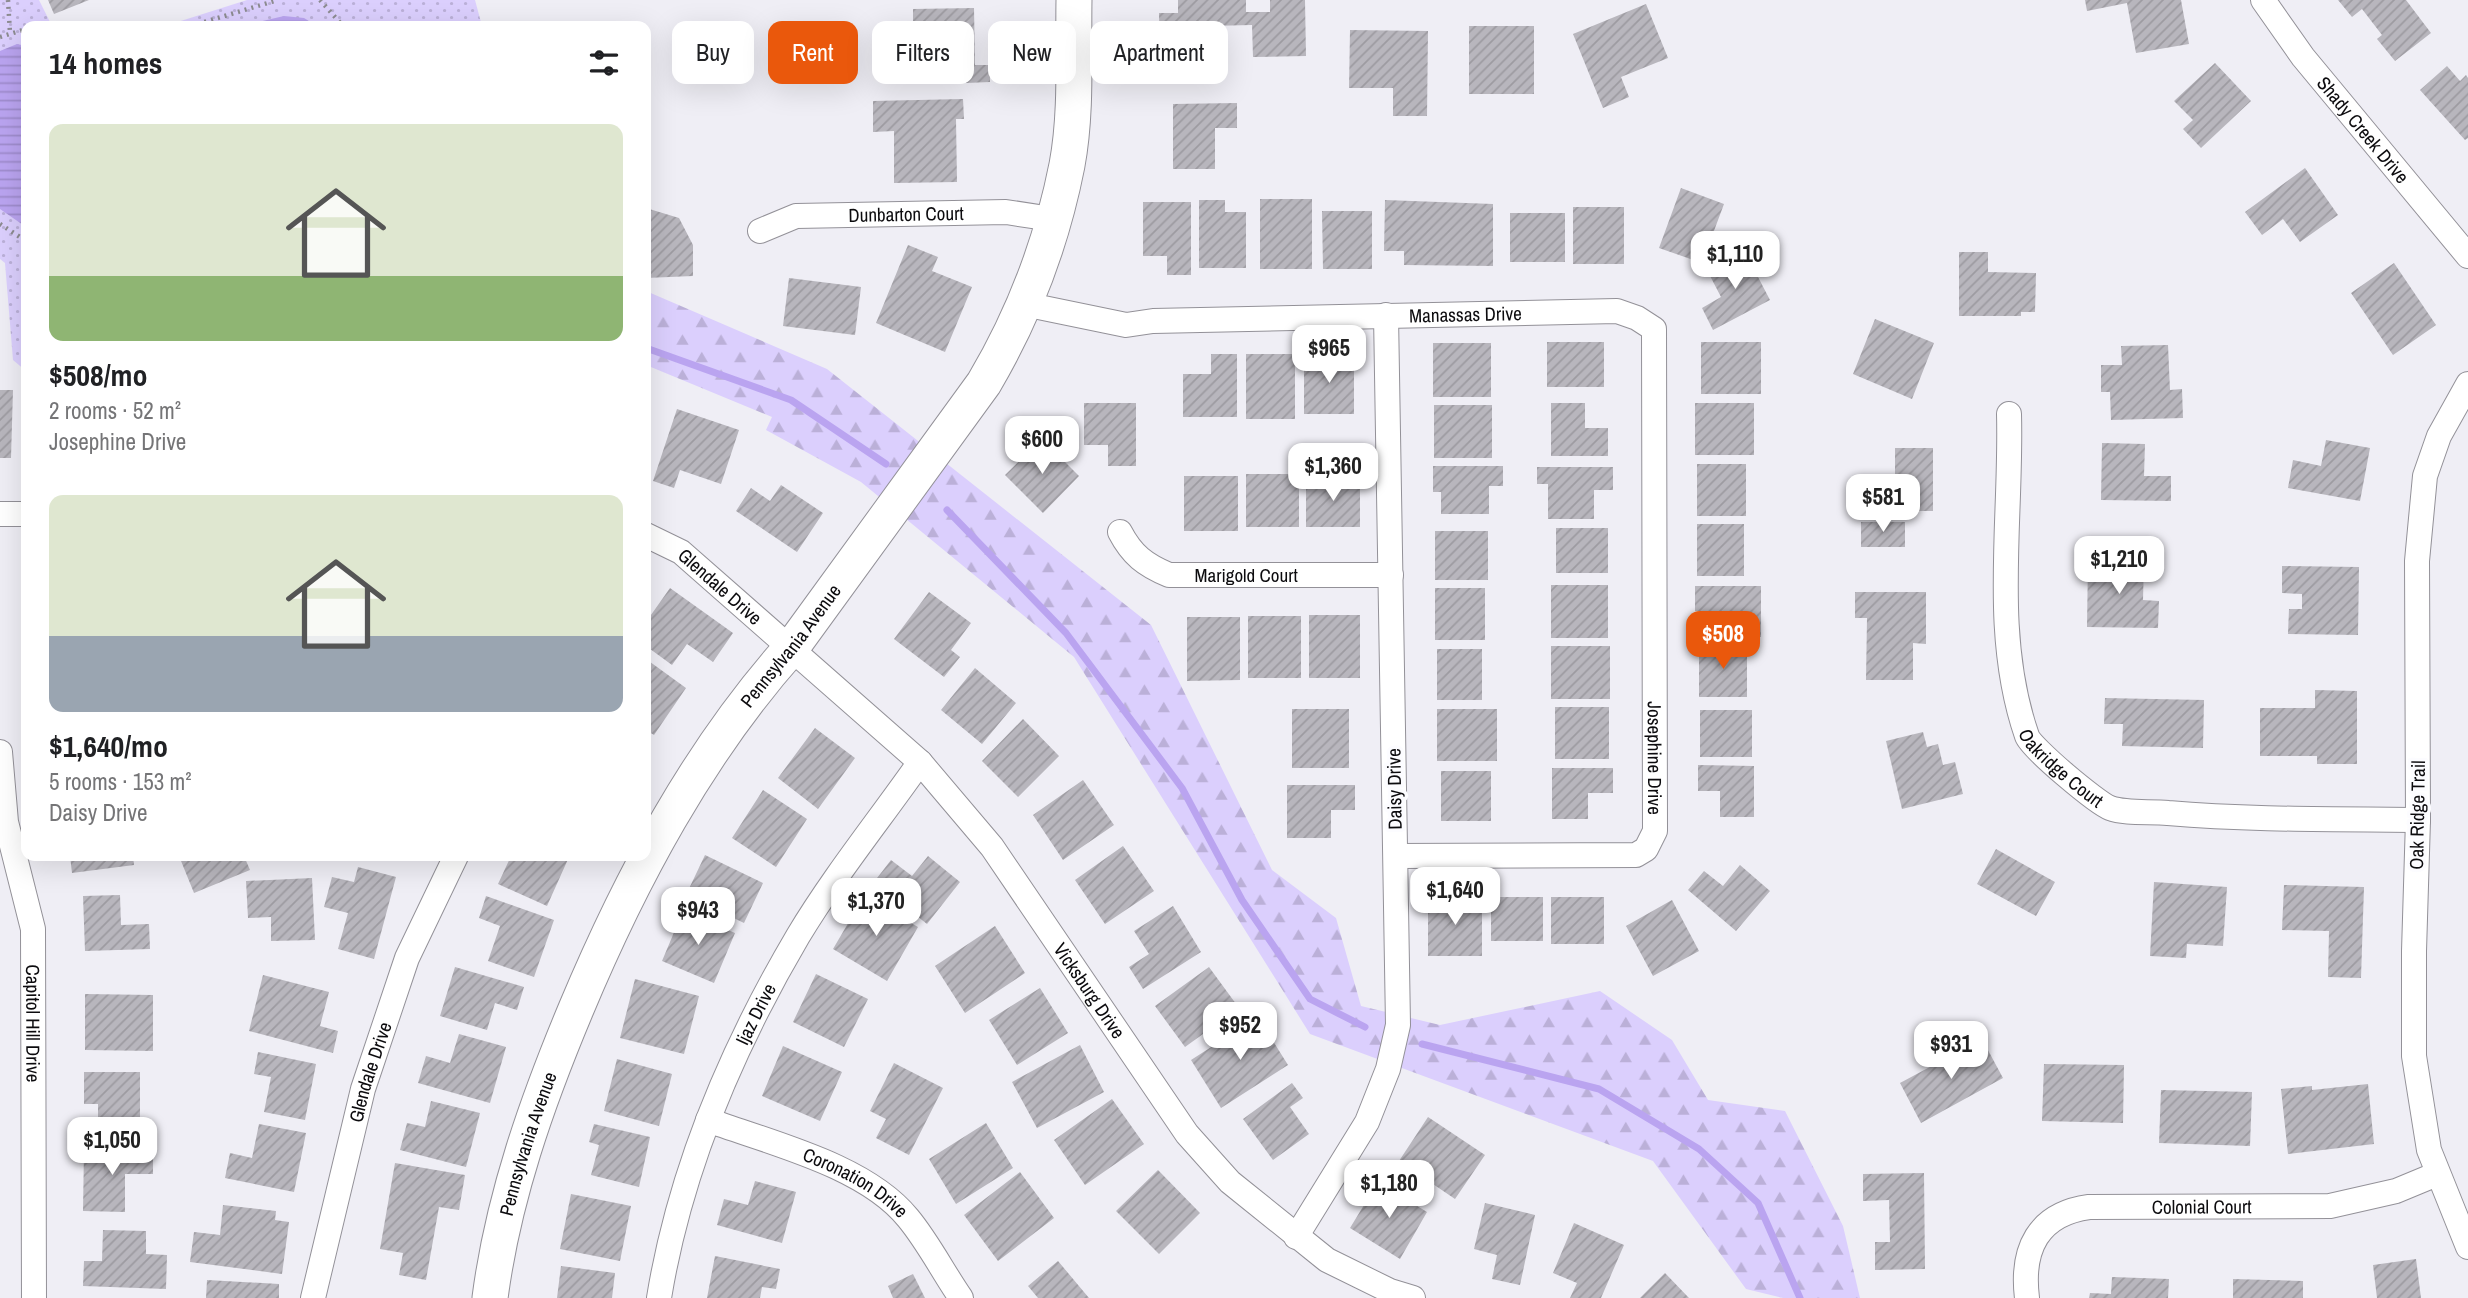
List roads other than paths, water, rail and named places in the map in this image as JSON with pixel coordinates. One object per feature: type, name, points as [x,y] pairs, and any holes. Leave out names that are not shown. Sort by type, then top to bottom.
[{"type":"street","name":"Pennsylvania Avenue","points":[[651,849],[756,687],[792,647],[984,383],[1010,338],[1052,219],[1067,164],[1073,95],[1074,0]]},
{"type":"street","name":"Shady Creek Drive","points":[[2263,0],[2303,57],[2468,256]]},
{"type":"street","name":"Dunbarton Court","points":[[761,231],[796,216],[1006,212],[1052,219]]},
{"type":"street","name":"Manassas Drive","points":[[1024,304],[1126,326],[1153,321],[1617,311],[1654,328]]},
{"type":"street","name":"Daisy Drive","points":[[1296,1237],[1367,1122],[1388,1069],[1398,1024],[1386,315]]},
{"type":"street","name":"Josephine Drive","points":[[1395,856],[1636,855],[1646,849],[1655,831],[1654,328]]},
{"type":"street","name":"Oak Ridge Trail","points":[[2468,384],[2439,436],[2425,477],[2417,561],[2418,820],[2414,1056],[2429,1150],[2468,1247]]},
{"type":"street","name":"Oakridge Court","points":[[2009,414],[2011,469],[2005,588],[2012,672],[2027,739],[2058,770],[2110,808],[2235,818],[2418,820]]},
{"type":"street","points":[[0,514],[21,514]]},
{"type":"street","name":"Marigold Court","points":[[1120,532],[1129,549],[1145,565],[1168,575],[1391,575]]},
{"type":"street","name":"Glendale Drive","points":[[651,540],[681,552],[792,647]]},
{"type":"street","name":"Vicksburg Drive","points":[[792,647],[920,762],[992,847],[1187,1134],[1230,1182],[1327,1260],[1390,1291],[1413,1298]]},
{"type":"street","name":"Capitol Hill Drive","points":[[0,752],[6,822],[33,929],[34,1298]]},
{"type":"street","name":"Ijaz Drive","points":[[659,1298],[694,1153],[730,1065],[799,936],[920,762]]},
{"type":"street","name":"Glendale Drive","points":[[313,1298],[363,1089],[407,958],[454,861]]},
{"type":"street","name":"Pennsylvania Avenue","points":[[490,1298],[510,1197],[541,1091],[596,961],[644,861]]},
{"type":"street","name":"Coronation Drive","points":[[708,1120],[839,1168],[874,1189],[907,1216],[961,1298]]},
{"type":"street","name":"Colonial Court","points":[[2027,1298],[2028,1256],[2033,1241],[2055,1216],[2069,1210],[2089,1207],[2330,1206],[2396,1191],[2437,1174]]},
{"type":"waterway","points":[[651,350],[791,400],[886,464]]},
{"type":"waterway","points":[[947,510],[1066,633],[1182,788],[1242,900],[1310,999],[1365,1027]]},
{"type":"waterway","points":[[1422,1044],[1599,1089],[1699,1149],[1758,1203],[1800,1298]]}]
